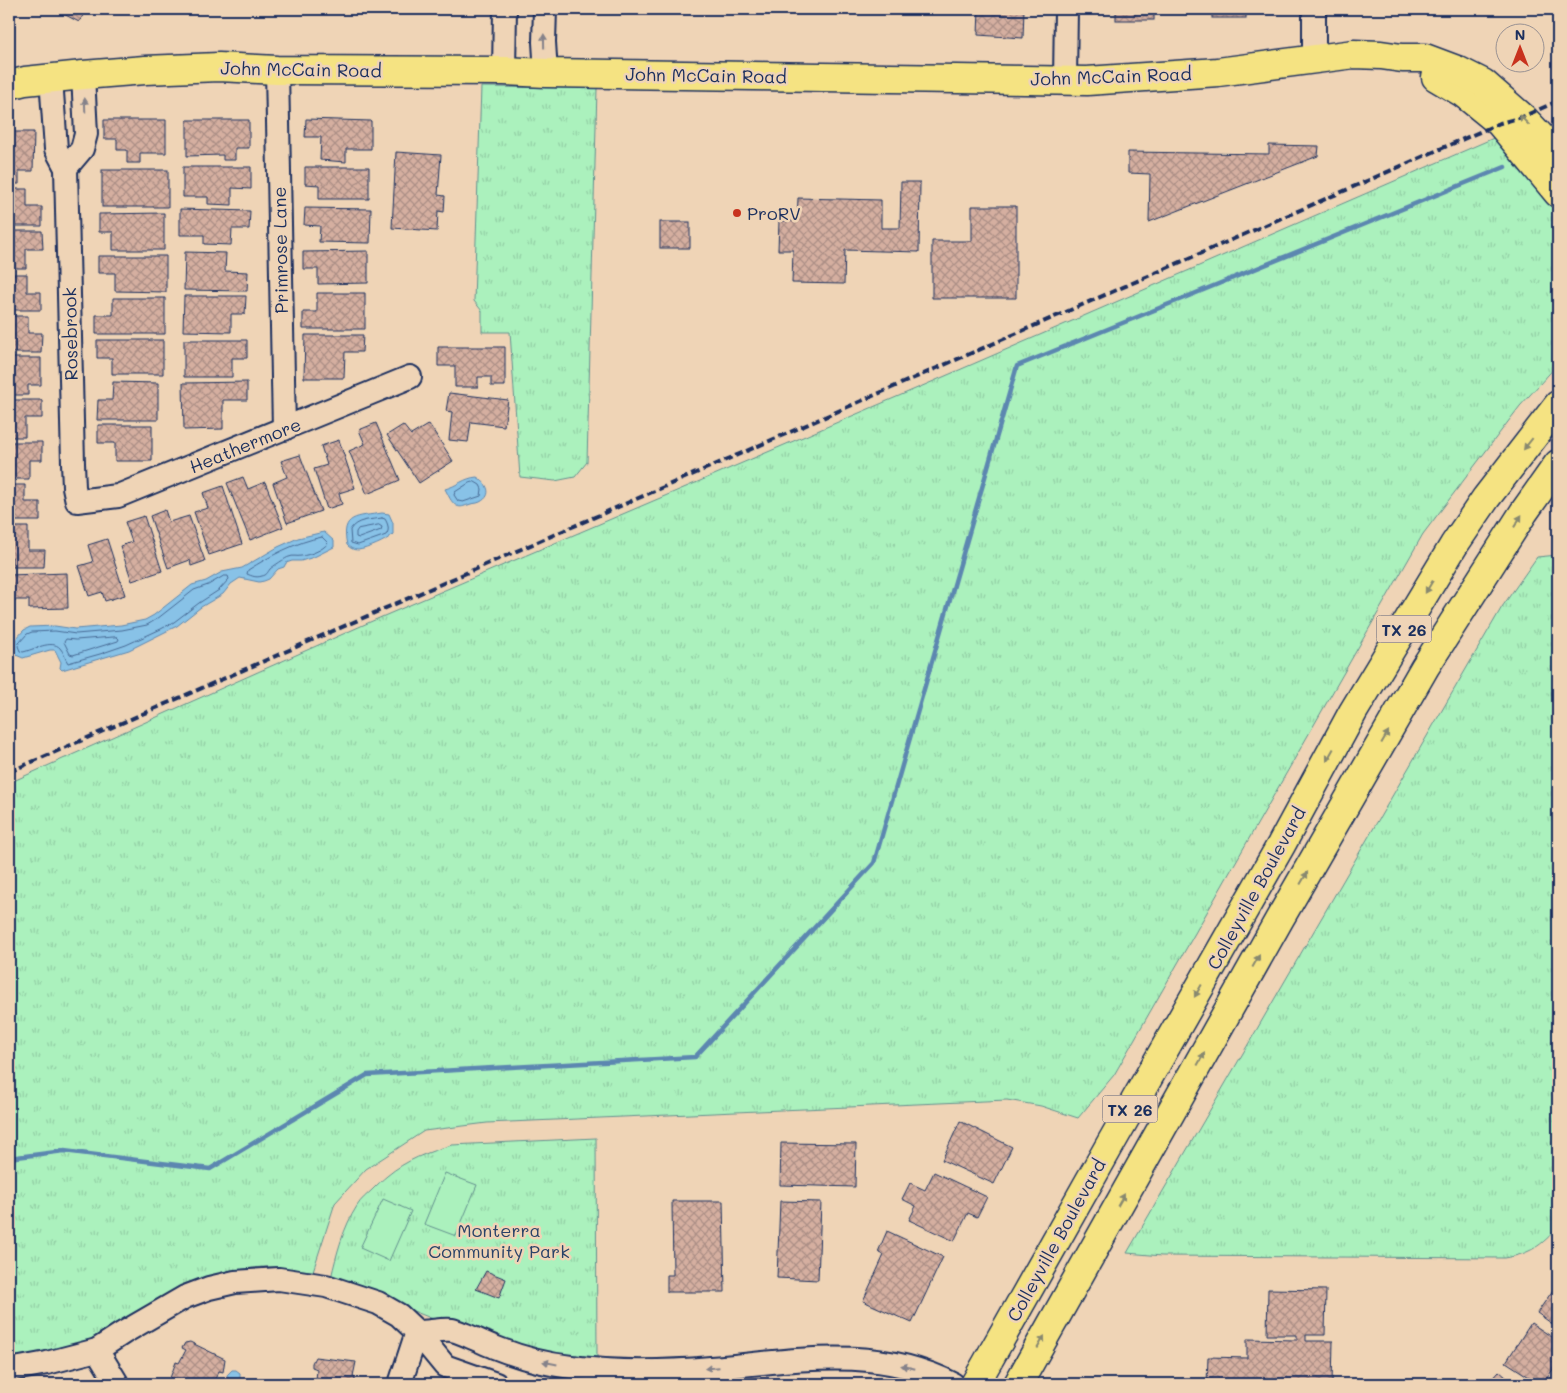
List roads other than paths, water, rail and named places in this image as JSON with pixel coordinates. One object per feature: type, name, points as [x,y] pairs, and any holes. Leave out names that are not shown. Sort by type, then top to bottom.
[{"type":"main road","name":"John McCain Road","points":[[9,85],[24,81],[83,75],[219,67],[277,70],[504,71],[1087,81],[1218,72],[1354,54],[1381,55],[1402,58],[1425,58],[1457,70],[1483,84],[1522,117],[1558,155]]},
{"type":"main road","name":"John McCain Road","points":[[1402,58],[1456,88],[1500,123],[1558,193]]},
{"type":"main road","name":"Colleyville Boulevard","points":[[975,1384],[1248,903],[1353,712],[1454,545],[1486,498],[1558,405]]},
{"type":"main road","name":"Colleyville Boulevard","points":[[1018,1384],[1279,920],[1425,667],[1524,512],[1558,464]]},
{"type":"main road","points":[[1248,903],[1279,920]]},
{"type":"street","points":[[504,71],[505,9]]},
{"type":"street","points":[[545,9],[544,42],[546,73]]},
{"type":"street","points":[[1065,80],[1066,9]]},
{"type":"street","points":[[1314,9],[1314,59]]},
{"type":"street","name":"Primrose Lane","points":[[277,70],[284,430]]},
{"type":"street","points":[[66,168],[82,149],[86,134],[83,75]]},
{"type":"street","name":"Rosebrook","points":[[51,78],[56,149],[66,168],[73,463],[74,487],[78,501]]},
{"type":"street","name":"Heathermore","points":[[78,501],[118,496],[284,430],[410,377]]},
{"type":"street","points":[[9,1370],[47,1363],[97,1350],[185,1297],[209,1288],[235,1282],[279,1279],[326,1286],[378,1303],[400,1315],[445,1366],[496,1384]]},
{"type":"street","points":[[417,1332],[452,1330],[520,1357],[582,1368],[628,1372],[709,1368],[746,1374],[823,1358],[854,1358],[918,1369],[953,1384]]},
{"type":"street","points":[[400,1384],[417,1332]]},
{"type":"street","points":[[97,1350],[117,1382]]},
{"type":"water","points":[[477,477],[484,482],[488,489],[487,496],[478,503],[462,507],[455,505],[445,489]]},
{"type":"water","points":[[382,513],[389,514],[393,523],[393,534],[390,537],[377,544],[358,550],[347,545],[346,527],[349,522],[359,517]]},
{"type":"water","points":[[324,532],[334,541],[334,547],[314,557],[286,563],[284,567],[278,569],[269,579],[264,581],[259,582],[240,578],[231,584],[223,594],[201,607],[177,626],[129,650],[62,670],[60,668],[61,662],[55,650],[23,658],[16,655],[12,646],[24,630],[30,627],[55,626],[75,629],[121,625],[145,620],[192,585],[206,581],[222,572],[242,568],[278,547],[298,538]]},
{"type":"water","points":[[232,1370],[240,1373],[240,1379],[243,1384],[230,1384],[227,1375]]},
{"type":"waterway","points":[[9,1158],[64,1151],[210,1169],[367,1075],[695,1057],[874,863],[1017,366],[1505,167]]},
{"type":"railway","points":[[9,772],[1500,123],[1522,117],[1558,101]]},
{"type":"place","name":"ProRV","points":[[737,213]]},
{"type":"park label","name":"Monterra Community Park","points":[[499,1240]]}]
